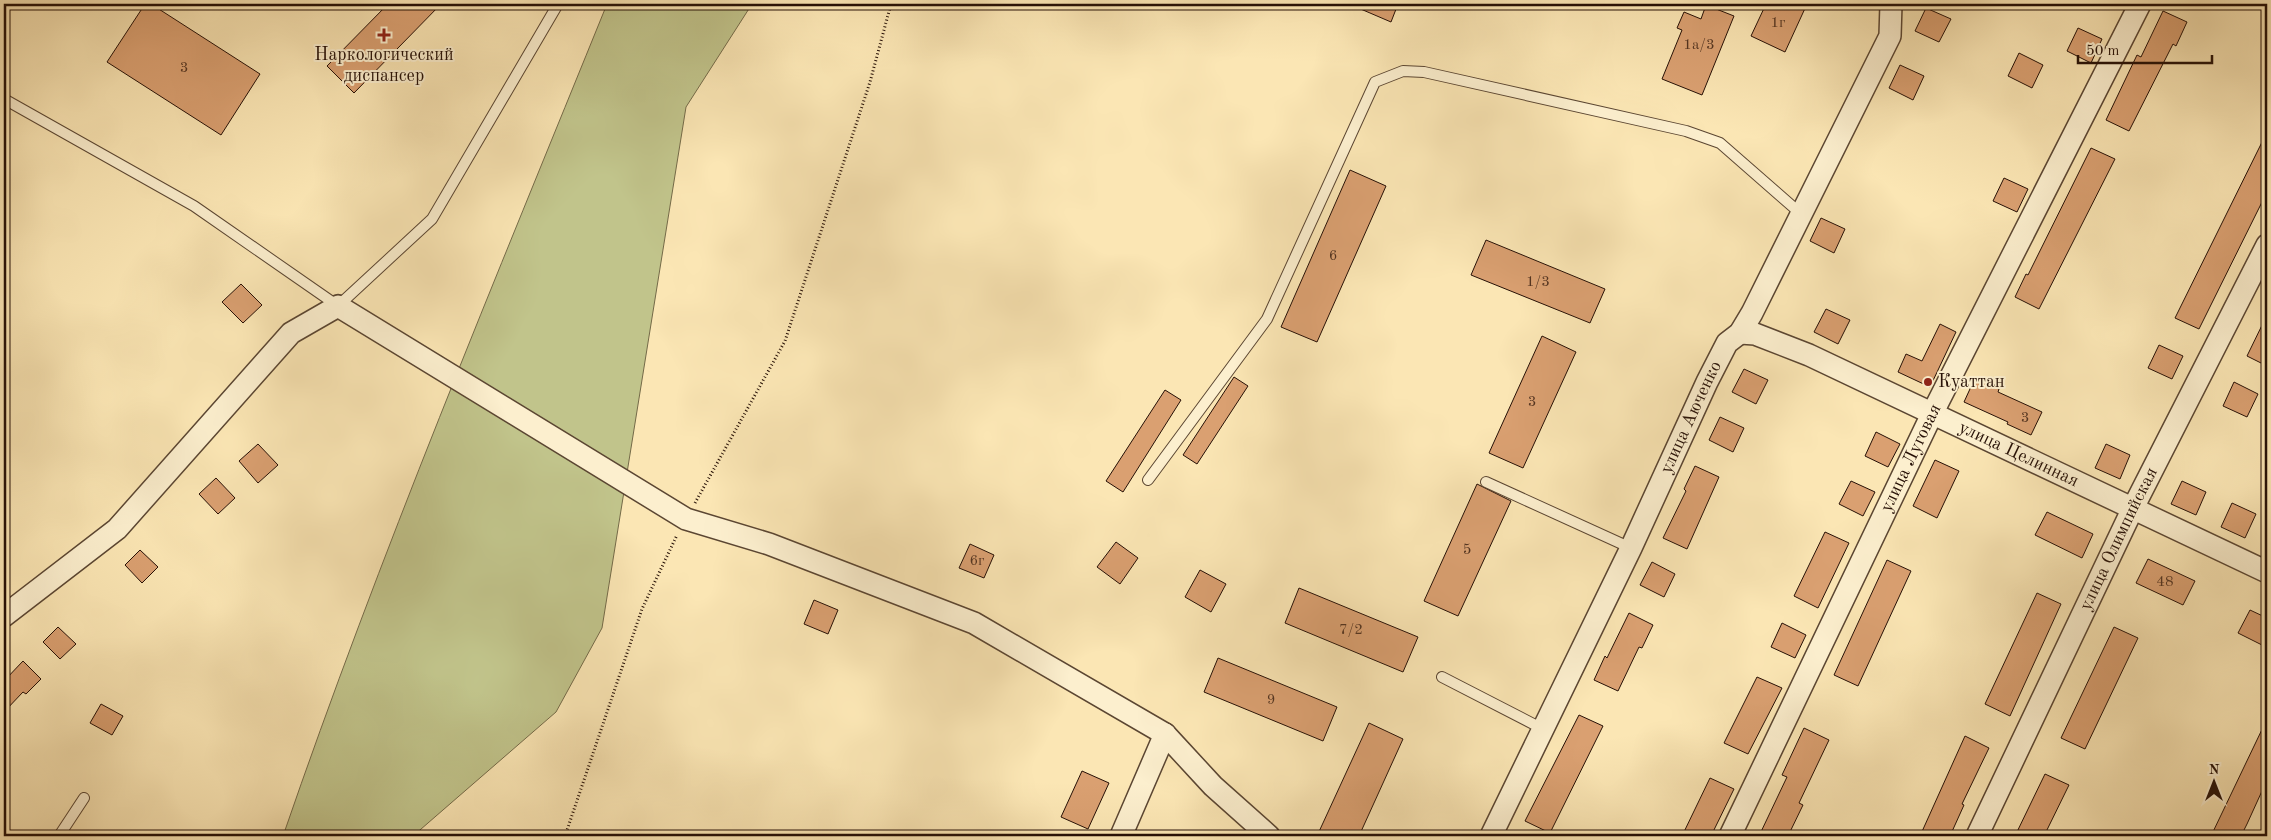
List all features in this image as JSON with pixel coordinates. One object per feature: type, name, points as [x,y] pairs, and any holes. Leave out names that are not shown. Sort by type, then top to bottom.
[{"type":"street","name":"улица Аюченко","points":[[1491,836],[1727,343],[1740,333],[1769,280],[1800,213],[1890,36],[1891,4]]},
{"type":"street","name":"улица Луговая","points":[[1730,836],[1933,412],[2140,4]]},
{"type":"street","name":"улица Олимпийская","points":[[1977,836],[2134,508],[2267,245]]},
{"type":"street","points":[[4,616],[117,530],[291,334],[338,306],[686,519],[770,544],[974,623],[1165,734],[1213,786],[1269,836]]},
{"type":"street","name":"улица Целинная","points":[[1740,333],[1755,334],[1786,345],[1933,412],[2267,572]]},
{"type":"street","points":[[1120,836],[1165,734]]},
{"type":"lane","points":[[4,99],[194,206],[338,306],[432,219],[558,4]]},
{"type":"lane","points":[[1148,480],[1268,319],[1375,82],[1403,71],[1424,72],[1686,131],[1720,143],[1800,213]]},
{"type":"lane","points":[[1486,482],[1630,548]]},
{"type":"lane","points":[[1442,677],[1543,729]]},
{"type":"lane","points":[[59,836],[84,798]]},
{"type":"path","points":[[565,836],[642,609],[686,519],[785,341],[870,82],[891,4]]},
{"type":"green space","points":[[607,4],[752,4],[686,107],[602,628],[556,712],[413,836],[283,836],[359,626],[439,418]]},
{"type":"building","points":[[145,4],[151,4],[260,74],[221,135],[107,62]]},
{"type":"building","name":"Наркологический диспансер","points":[[388,4],[441,4],[354,93],[327,66]]},
{"type":"building","points":[[1349,4],[1398,4],[1391,22]]},
{"type":"building","points":[[1766,4],[1807,4],[1785,52],[1751,36]]},
{"type":"building","points":[[1706,5],[1734,16],[1702,95],[1662,79],[1682,30],[1677,28],[1684,12],[1701,19]]},
{"type":"building","points":[[1926,8],[1951,19],[1939,42],[1915,31]]},
{"type":"building","points":[[2163,11],[2187,22],[2176,46],[2173,44],[2129,131],[2106,120],[2137,55],[2141,57]]},
{"type":"building","points":[[2078,28],[2102,39],[2091,63],[2067,51]]},
{"type":"building","points":[[2019,53],[2043,65],[2032,88],[2008,76]]},
{"type":"building","points":[[1900,65],[1924,76],[1913,100],[1889,88]]},
{"type":"building","points":[[2267,132],[2267,192],[2199,329],[2175,318]]},
{"type":"building","points":[[2091,148],[2115,159],[2039,309],[2015,297],[2026,274],[2028,275]]},
{"type":"building","points":[[1350,170],[1386,186],[1317,342],[1281,327]]},
{"type":"building","points":[[2004,178],[2028,189],[2017,212],[1993,201]]},
{"type":"building","points":[[1821,218],[1845,229],[1834,253],[1810,241]]},
{"type":"building","points":[[1486,240],[1605,289],[1590,323],[1471,275]]},
{"type":"building","points":[[241,284],[262,305],[243,323],[222,302]]},
{"type":"building","points":[[1826,309],[1850,320],[1838,344],[1814,332]]},
{"type":"building","points":[[2267,315],[2267,366],[2247,356]]},
{"type":"building","points":[[1940,324],[1956,332],[1930,387],[1898,372],[1906,354],[1922,361]]},
{"type":"building","points":[[1542,336],[1576,352],[1523,468],[1489,453]]},
{"type":"building","points":[[2159,345],[2183,356],[2172,379],[2148,368]]},
{"type":"building","points":[[1744,369],[1768,380],[1756,404],[1732,392]]},
{"type":"building","points":[[1234,377],[1248,386],[1197,464],[1183,455]]},
{"type":"building","points":[[1975,378],[1999,389],[1998,392],[2042,412],[2031,435],[1964,402]]},
{"type":"building","points":[[2234,382],[2258,394],[2247,417],[2223,406]]},
{"type":"building","points":[[1165,390],[1181,400],[1123,492],[1106,481]]},
{"type":"building","points":[[1720,417],[1744,428],[1733,452],[1709,440]]},
{"type":"building","points":[[1876,432],[1900,444],[1888,467],[1865,456]]},
{"type":"building","points":[[258,444],[278,465],[258,483],[239,461]]},
{"type":"building","points":[[2106,444],[2130,455],[2120,479],[2095,468]]},
{"type":"building","points":[[1935,460],[1959,471],[1937,518],[1913,506]]},
{"type":"building","points":[[1695,466],[1719,477],[1687,549],[1663,538],[1686,491],[1684,489]]},
{"type":"building","points":[[216,478],[235,498],[218,514],[199,494]]},
{"type":"building","points":[[1851,481],[1875,492],[1863,516],[1839,504]]},
{"type":"building","points":[[2182,481],[2206,492],[2196,515],[2171,504]]},
{"type":"building","points":[[1477,484],[1511,501],[1458,616],[1424,601]]},
{"type":"building","points":[[2232,503],[2256,514],[2245,538],[2221,527]]},
{"type":"building","points":[[2047,512],[2093,534],[2082,558],[2035,535]]},
{"type":"building","points":[[1825,532],[1849,543],[1818,608],[1794,596]]},
{"type":"building","points":[[1116,542],[1138,558],[1120,584],[1097,567]]},
{"type":"building","points":[[970,544],[994,555],[984,578],[959,568]]},
{"type":"building","points":[[140,550],[158,567],[142,583],[125,565]]},
{"type":"building","points":[[2148,559],[2195,581],[2183,605],[2136,583]]},
{"type":"building","points":[[1887,560],[1911,571],[1858,686],[1834,675]]},
{"type":"building","points":[[1652,562],[1675,574],[1664,597],[1640,585]]},
{"type":"building","points":[[1200,570],[1226,584],[1211,612],[1185,597]]},
{"type":"building","points":[[1299,588],[1418,637],[1403,672],[1285,623]]},
{"type":"building","points":[[2037,593],[2061,604],[2010,716],[1985,704]]},
{"type":"building","points":[[814,600],[838,610],[828,634],[804,624]]},
{"type":"building","points":[[2250,610],[2267,618],[2267,635],[2262,645],[2238,633]]},
{"type":"building","points":[[1629,613],[1653,625],[1642,648],[1639,647],[1618,691],[1594,680]]},
{"type":"building","points":[[1782,623],[1806,635],[1795,658],[1771,647]]},
{"type":"building","points":[[58,627],[76,644],[60,659],[43,642]]},
{"type":"building","points":[[2114,627],[2138,638],[2085,749],[2061,738]]},
{"type":"building","points":[[1218,658],[1337,707],[1323,741],[1204,692]]},
{"type":"building","points":[[23,661],[41,679],[26,694],[23,692],[4,712],[4,681]]},
{"type":"building","points":[[1757,677],[1782,688],[1748,754],[1724,743]]},
{"type":"building","points":[[101,704],[123,716],[112,735],[90,723]]},
{"type":"building","points":[[1579,715],[1603,726],[1550,833],[1525,821]]},
{"type":"building","points":[[2267,719],[2267,780],[2247,824],[2241,836],[2211,836]]},
{"type":"building","points":[[1369,723],[1403,739],[1359,836],[1317,836]]},
{"type":"building","points":[[1804,728],[1829,740],[1799,803],[1803,805],[1788,836],[1759,836],[1787,777],[1782,775]]},
{"type":"building","points":[[1965,736],[1989,748],[1962,804],[1964,805],[1950,836],[1920,836]]},
{"type":"building","points":[[1082,771],[1109,783],[1088,829],[1061,817]]},
{"type":"building","points":[[2045,774],[2069,785],[2044,836],[2015,836]]},
{"type":"building","points":[[1710,778],[1734,789],[1711,836],[1682,836]]},
{"type":"place","name":"Наркологический диспансер","points":[[384,35]]},
{"type":"place","name":"Куаттан","points":[[1928,382]]}]
